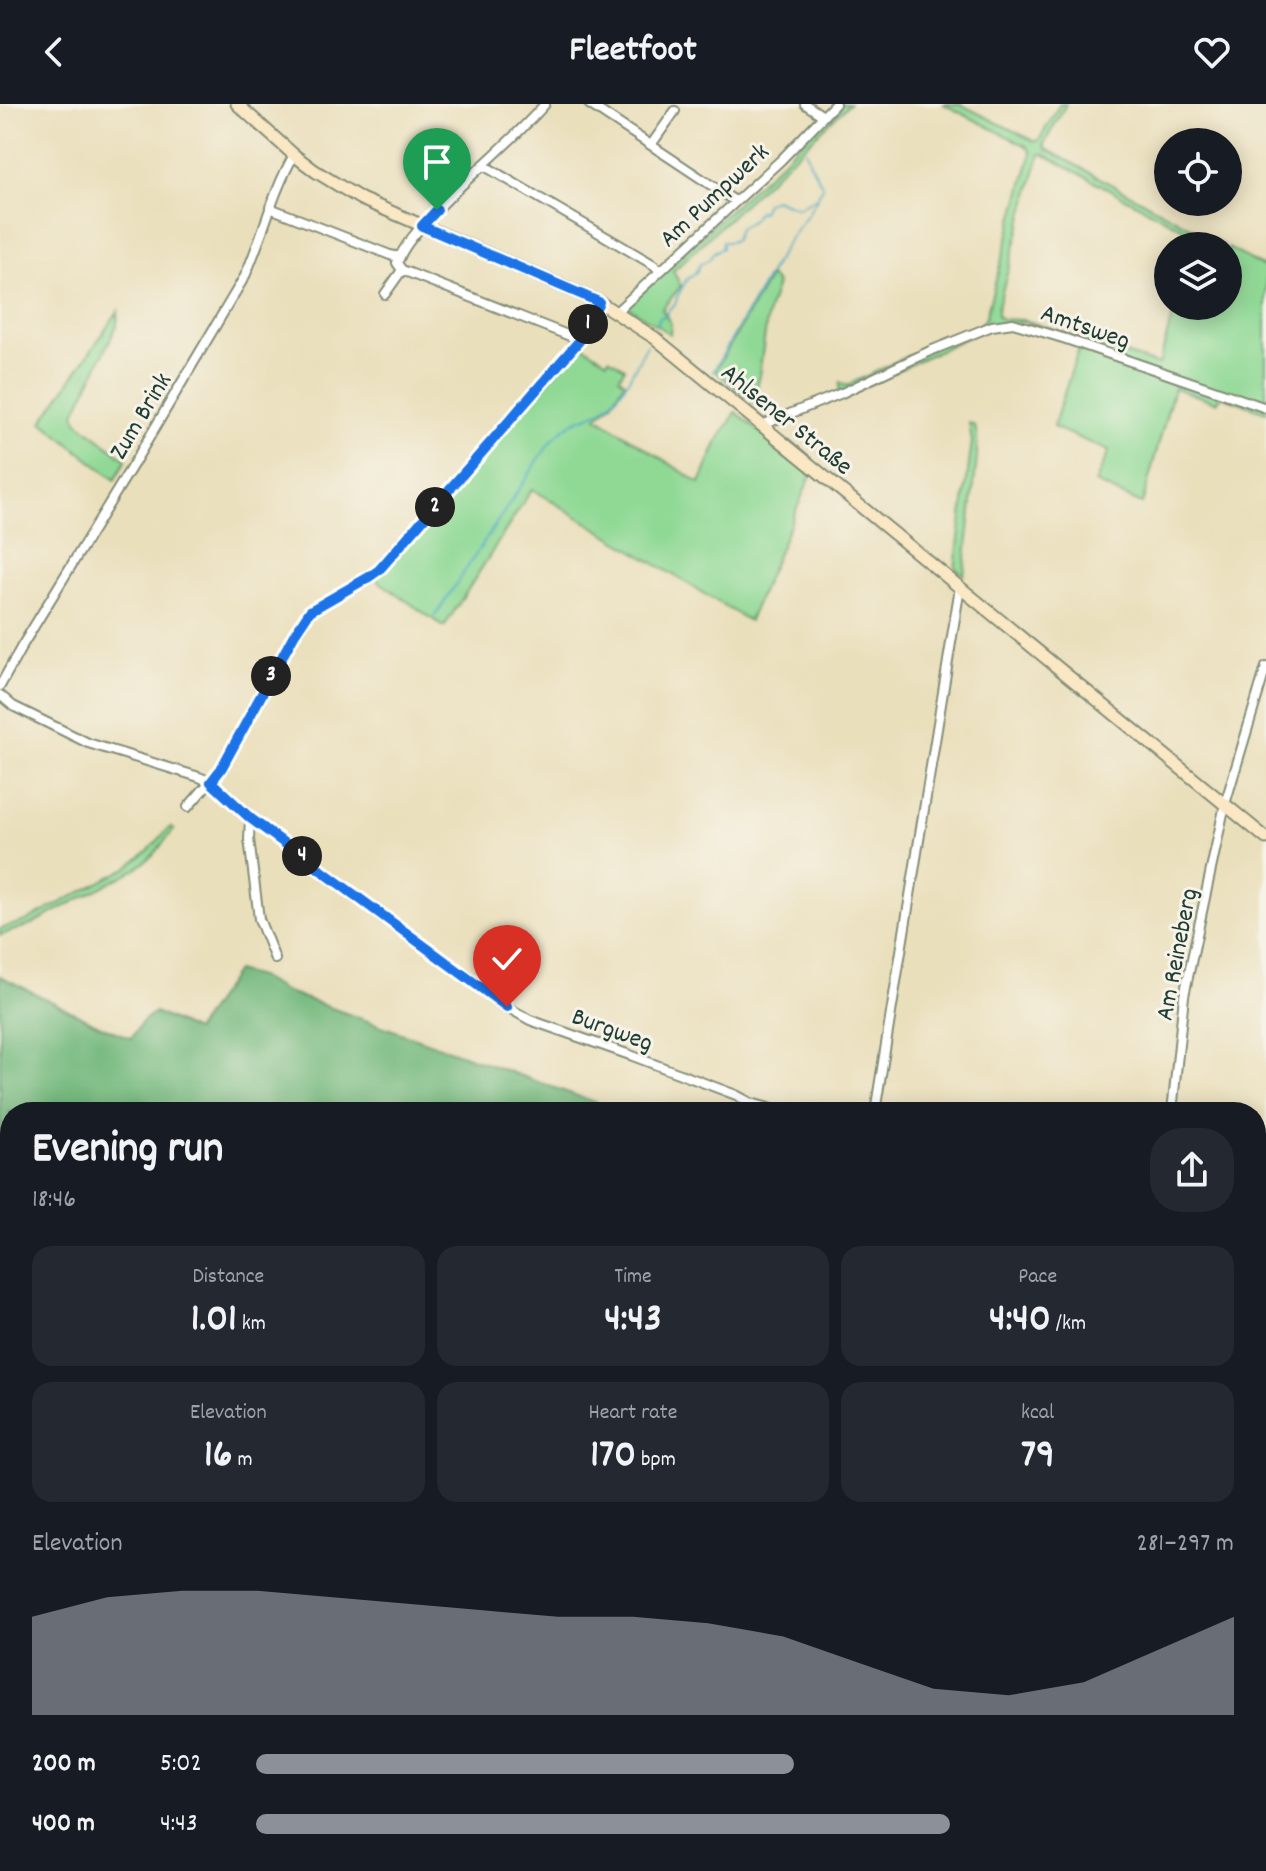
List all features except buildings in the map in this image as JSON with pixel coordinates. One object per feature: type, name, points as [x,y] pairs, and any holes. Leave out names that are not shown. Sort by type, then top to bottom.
[{"type":"main road","name":"Ahlsener Straße","points":[[237,104],[294,155],[361,199],[599,302],[655,338],[1266,838]]},
{"type":"street","points":[[545,104],[527,125],[451,193],[422,226],[397,263],[402,270],[580,340]]},
{"type":"street","points":[[589,104],[735,201]]},
{"type":"street","points":[[805,104],[823,116]]},
{"type":"street","name":"Am Pumpwerk","points":[[616,312],[781,160],[835,104]]},
{"type":"street","points":[[651,145],[675,111]]},
{"type":"street","name":"Zum Brink","points":[[0,686],[245,276],[257,251],[280,181],[294,155]]},
{"type":"street","points":[[483,165],[660,271]]},
{"type":"street","points":[[270,208],[400,257]]},
{"type":"street","points":[[385,294],[402,270]]},
{"type":"street","points":[[188,807],[221,769],[310,611],[379,570],[580,340],[599,302]]},
{"type":"street","name":"Amtsweg","points":[[762,425],[842,393],[930,351],[992,326],[1013,323],[1266,408]]},
{"type":"street","points":[[877,1102],[960,587]]},
{"type":"street","name":"Am Reineberg","points":[[1173,1102],[1184,996],[1225,804],[1266,667]]},
{"type":"street","name":"Burgweg","points":[[0,695],[13,706],[88,743],[211,782],[250,818],[507,1007],[530,1020],[749,1102]]},
{"type":"street","points":[[250,818],[249,839],[259,919],[275,959]]},
{"type":"green space","points":[[839,104],[849,104],[673,271],[681,286],[662,309],[671,324],[670,334],[627,306],[782,161]]},
{"type":"green space","points":[[943,104],[960,104],[1038,141],[1060,104],[1066,104],[1044,144],[1046,149],[1154,208],[1154,213],[1040,154],[997,310],[1001,319],[1024,320],[1159,365],[1171,320],[1242,320],[1242,255],[1266,268],[1266,412],[1222,396],[1216,402],[1174,388],[1142,504],[1095,483],[1109,451],[1053,427],[1081,342],[1024,322],[992,325],[838,399],[840,382],[846,386],[927,347],[978,327],[985,319],[1031,155],[1025,145]]},
{"type":"green space","points":[[1159,216],[1170,216],[1199,232],[1189,232]]},
{"type":"green space","points":[[770,276],[777,284],[768,312],[755,404],[715,371]]},
{"type":"green space","points":[[118,311],[117,325],[75,413],[77,421],[126,460],[115,480],[42,422]]},
{"type":"green space","points":[[581,344],[607,361],[609,358],[625,368],[619,377],[625,382],[612,403],[597,417],[700,483],[718,441],[736,412],[811,475],[749,621],[532,489],[444,627],[377,580],[380,572]]},
{"type":"green space","points":[[969,423],[975,426],[977,457],[964,575],[955,568],[972,442]]},
{"type":"green space","points":[[170,827],[174,830],[154,854],[136,869],[30,925],[0,935],[0,929],[26,921],[127,868]]},
{"type":"green space","points":[[236,971],[594,1102],[0,1102],[0,976],[131,1038],[143,1021],[155,1012],[195,1031]]},
{"type":"waterway","points":[[658,324],[659,318],[665,316],[675,304],[687,279],[695,274],[700,264],[722,248],[722,242],[735,240],[740,228],[749,223],[758,211],[762,212],[765,204],[774,199],[798,208],[817,197],[823,187],[806,150]]},
{"type":"waterway","points":[[713,372],[786,244],[817,198]]},
{"type":"waterway","points":[[435,616],[549,444],[569,425],[598,412],[613,401],[647,345]]},
{"type":"route","points":[[437,210],[422,226],[599,302],[580,340],[379,570],[310,611],[211,782],[250,818],[507,1007]]}]
